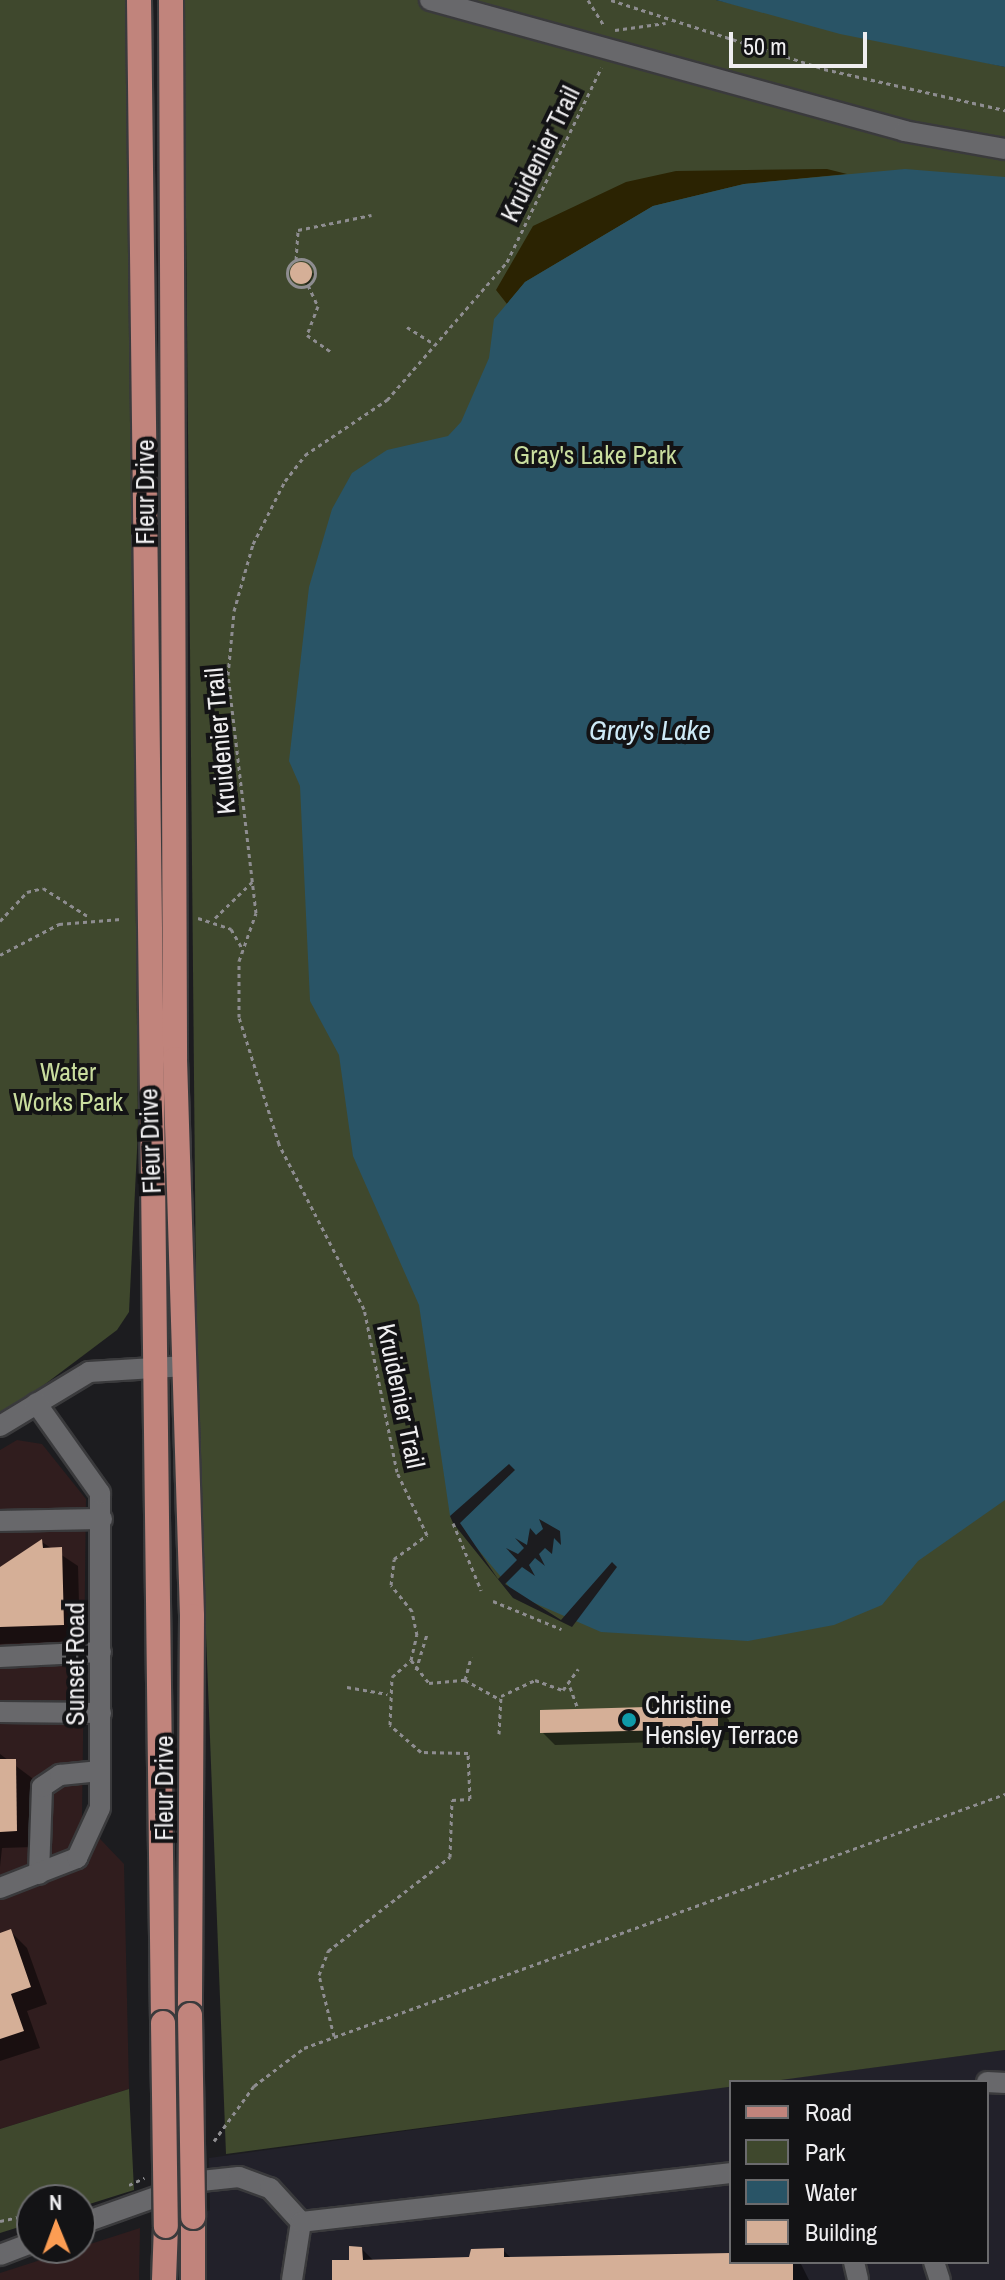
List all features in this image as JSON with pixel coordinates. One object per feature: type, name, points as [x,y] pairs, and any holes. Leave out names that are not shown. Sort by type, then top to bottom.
[{"type":"main road","name":"Fleur Drive","points":[[139,0],[152,1367],[166,2226],[164,2280]]},
{"type":"main road","name":"Fleur Drive","points":[[171,0],[175,1059],[186,1366],[193,2280]]},
{"type":"street","points":[[430,0],[610,39],[904,131],[1005,149]]},
{"type":"street","points":[[0,1426],[89,1372],[186,1366]]},
{"type":"street","name":"Sunset Road","points":[[0,1888],[39,1874],[89,1845],[100,1771],[102,1519],[96,1479],[36,1403]]},
{"type":"street","points":[[0,1521],[102,1519]]},
{"type":"street","points":[[0,1657],[101,1652]]},
{"type":"street","points":[[0,1712],[101,1713]]},
{"type":"street","points":[[39,1874],[42,1787],[60,1775],[100,1771]]},
{"type":"street","points":[[301,2222],[729,2173]]},
{"type":"street","points":[[96,2218],[201,2181],[239,2177],[270,2188],[301,2222]]},
{"type":"street","points":[[292,2280],[301,2222]]},
{"type":"path","points":[[588,0],[598,23],[610,39],[668,22]]},
{"type":"path","points":[[611,0],[668,22],[901,89],[1005,110]]},
{"type":"path","name":"Kruidenier Trail","points":[[411,1660],[415,1621],[391,1574],[400,1550],[427,1535],[397,1472],[364,1309],[279,1144],[237,1006],[242,948],[256,913],[228,675],[243,570],[305,455],[387,400],[507,262],[610,39]]},
{"type":"path","points":[[331,352],[307,335],[318,306],[308,285],[287,278],[296,260],[298,230],[371,215]]},
{"type":"path","points":[[296,260],[315,269],[308,285]]},
{"type":"path","points":[[407,327],[436,345]]},
{"type":"path","points":[[198,918],[214,918],[252,882]]},
{"type":"path","points":[[0,921],[27,892],[43,888],[90,918]]},
{"type":"path","points":[[0,955],[59,924],[90,918],[121,919]]},
{"type":"path","points":[[214,918],[242,948]]},
{"type":"path","points":[[453,1523],[481,1590]]},
{"type":"path","points":[[493,1601],[561,1629]]},
{"type":"path","points":[[416,1670],[427,1633]]},
{"type":"path","points":[[465,1680],[471,1657]]},
{"type":"path","points":[[334,2036],[319,1975],[328,1951],[443,1866],[453,1843],[452,1800],[470,1799],[468,1753],[411,1749],[390,1725],[388,1694],[392,1677],[411,1660],[416,1670],[438,1686],[465,1680],[499,1699]]},
{"type":"path","points":[[578,1669],[570,1687],[578,1709]]},
{"type":"path","points":[[499,1699],[531,1681],[556,1691],[570,1687]]},
{"type":"path","points":[[347,1687],[388,1694]]},
{"type":"path","points":[[499,1699],[499,1734]]},
{"type":"path","points":[[211,2144],[279,2063],[334,2036],[1005,1794]]},
{"type":"shaded area","points":[[17,1440],[42,1444],[86,1499],[82,1820],[124,1864],[129,2089],[0,2129],[0,1450]]},
{"type":"shaded area","points":[[1005,2050],[1005,2280],[193,2280],[193,2217],[210,2210],[209,2158],[729,2086],[729,2264],[989,2264],[989,2080],[777,2080]]},
{"type":"shaded area","points":[[140,2228],[139,2280],[0,2280],[0,2273],[28,2264],[96,2264],[96,2242]]},
{"type":"green space","name":"Water Works Park","points":[[0,0],[127,0],[138,1130],[129,1312],[117,1330],[0,1418]]},
{"type":"green space","name":"Gray's Lake Park","points":[[184,0],[716,0],[1005,67],[1005,2050],[780,2080],[729,2080],[729,2087],[226,2154],[197,1400]]},
{"type":"green space","points":[[129,2089],[134,2190],[96,2202],[96,2184],[16,2184],[16,2228],[0,2233],[0,2129]]},
{"type":"sand","points":[[827,169],[847,174],[744,184],[653,206],[525,282],[507,304],[496,290],[533,226],[626,182],[676,171]]},
{"type":"water","points":[[716,0],[1005,0],[1005,67],[840,34]]},
{"type":"water","name":"Gray's Lake","points":[[905,169],[1005,177],[1005,1500],[918,1561],[882,1605],[834,1625],[748,1641],[601,1632],[516,1595],[450,1516],[419,1305],[353,1156],[339,1055],[310,1001],[300,786],[289,761],[309,587],[332,509],[352,473],[387,450],[448,436],[461,422],[489,358],[494,319],[525,282],[653,206],[744,184]]},
{"type":"pier","points":[[509,1464],[515,1470],[460,1523],[498,1579],[517,1560],[506,1548],[518,1554],[524,1548],[515,1538],[527,1545],[530,1528],[536,1535],[543,1529],[539,1519],[560,1531],[561,1545],[554,1538],[552,1554],[545,1548],[539,1554],[545,1566],[535,1558],[529,1565],[535,1576],[522,1567],[505,1584],[561,1620],[612,1562],[617,1567],[572,1627],[513,1598],[453,1523],[450,1516]]},
{"type":"building","points":[[301,262],[309,265],[312,273],[309,281],[301,284],[293,281],[290,273],[293,265]]},
{"type":"building","points":[[42,1539],[43,1548],[62,1547],[64,1625],[0,1627],[0,1567]]},
{"type":"building","name":"Christine Hensley Terrace","points":[[718,1705],[718,1729],[540,1733],[540,1710]]},
{"type":"building","points":[[0,1759],[16,1759],[17,1831],[0,1832]]},
{"type":"building","points":[[11,1929],[31,1987],[11,1994],[24,2031],[0,2039],[0,1933]]},
{"type":"building","points":[[349,2246],[362,2247],[363,2260],[469,2257],[471,2249],[504,2248],[504,2257],[729,2253],[729,2264],[793,2264],[793,2280],[332,2280],[332,2260],[349,2260]]},
{"type":"place","name":"Christine Hensley Terrace","points":[[629,1720]]}]
